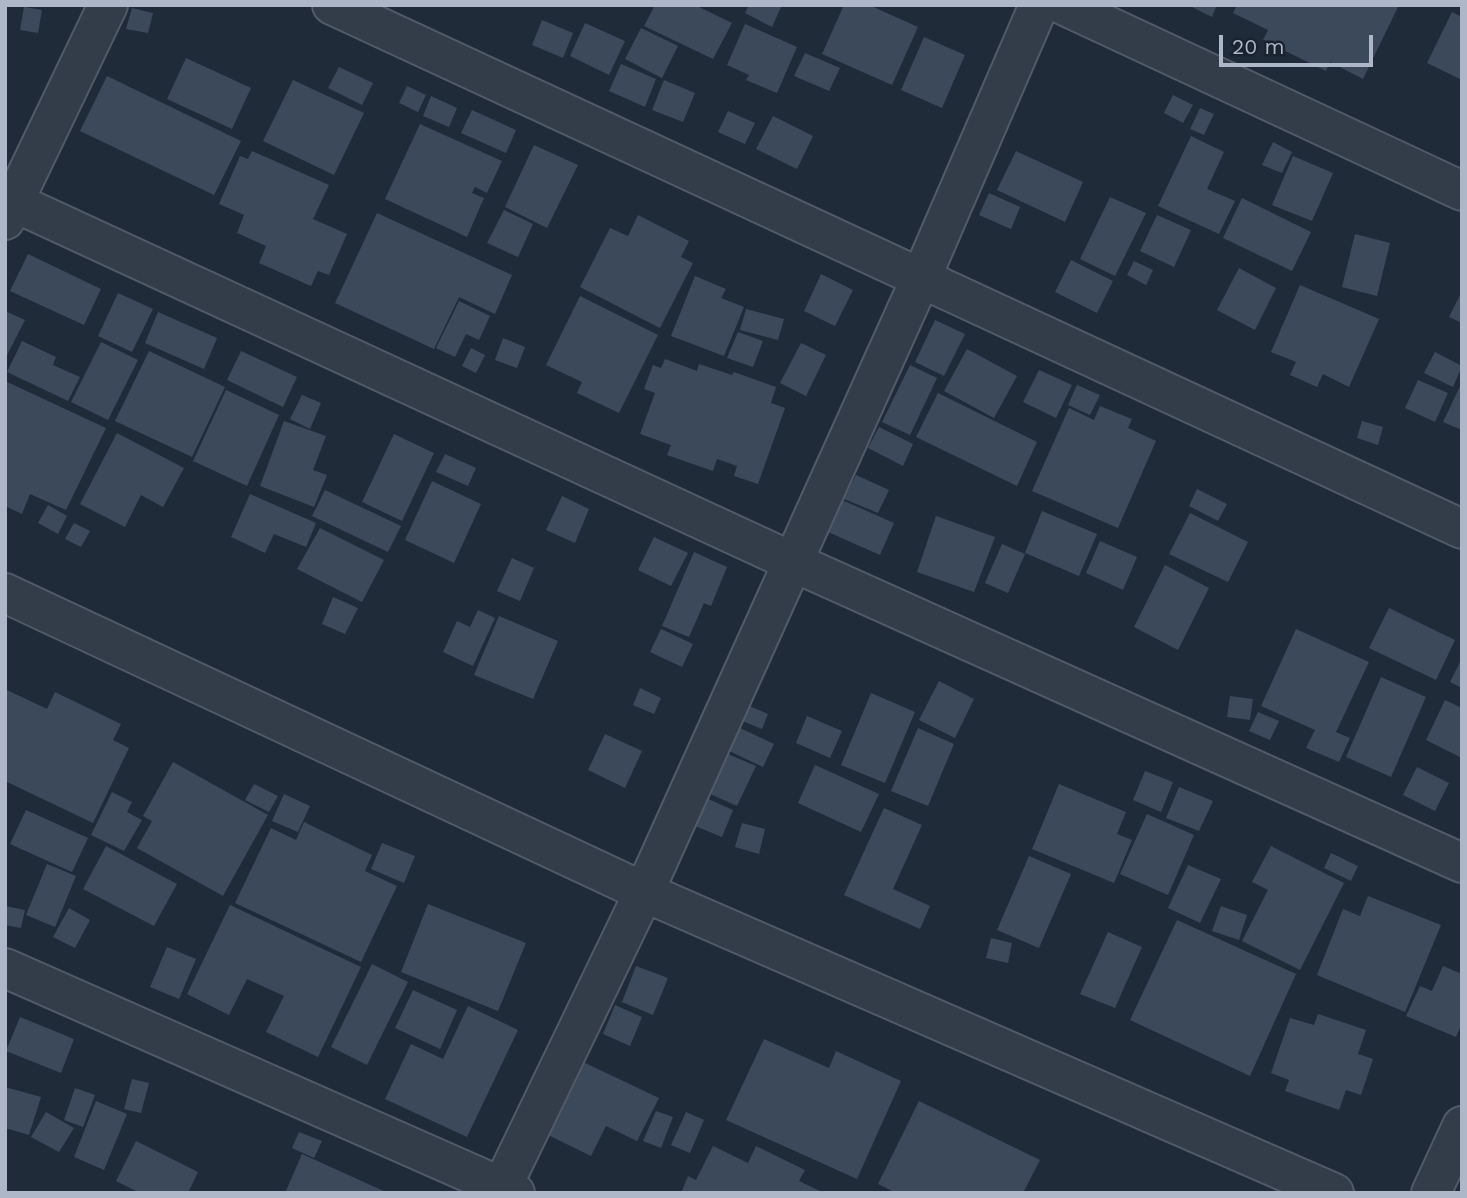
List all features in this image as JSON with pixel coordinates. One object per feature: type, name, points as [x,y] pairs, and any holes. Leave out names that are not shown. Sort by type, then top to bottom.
[{"type":"street","points":[[108,5],[8,206],[1462,863]]},
{"type":"street","points":[[332,5],[1462,529]]},
{"type":"street","points":[[5,968],[505,1191],[644,891],[921,278],[1039,5]]},
{"type":"street","points":[[1063,5],[1462,191]]},
{"type":"street","points":[[5,593],[644,891],[1334,1193]]},
{"type":"street","points":[[1431,1193],[1462,1126]]},
{"type":"building","points":[[655,5],[695,5],[732,23],[713,59],[644,26]]},
{"type":"building","points":[[749,5],[782,5],[772,27],[745,13]]},
{"type":"building","points":[[844,5],[869,5],[918,27],[892,85],[822,54]]},
{"type":"building","points":[[1188,5],[1217,5],[1212,17]]},
{"type":"building","points":[[1237,5],[1399,5],[1363,79],[1330,62],[1326,71],[1263,40],[1268,30],[1233,13]]},
{"type":"building","points":[[24,7],[42,10],[38,33],[20,30]]},
{"type":"building","points":[[132,8],[153,13],[148,33],[126,29]]},
{"type":"building","points":[[1452,12],[1462,17],[1462,80],[1427,63]]},
{"type":"building","points":[[542,20],[573,33],[563,58],[532,45]]},
{"type":"building","points":[[585,23],[625,41],[609,75],[570,56]]},
{"type":"building","points":[[745,24],[797,47],[777,93],[746,80],[749,75],[727,65]]},
{"type":"building","points":[[641,28],[678,46],[662,78],[625,59]]},
{"type":"building","points":[[924,37],[965,55],[942,108],[901,90]]},
{"type":"building","points":[[805,53],[840,68],[829,91],[794,76]]},
{"type":"building","points":[[186,58],[251,88],[232,129],[167,99]]},
{"type":"building","points":[[621,64],[656,79],[645,107],[609,91]]},
{"type":"building","points":[[339,67],[373,83],[362,105],[328,88]]},
{"type":"building","points":[[107,76],[241,141],[214,195],[80,131]]},
{"type":"building","points":[[293,80],[364,113],[334,175],[263,141]]},
{"type":"building","points":[[664,80],[695,93],[683,122],[652,110]]},
{"type":"building","points":[[407,86],[426,95],[418,112],[399,103]]},
{"type":"building","points":[[1173,95],[1193,105],[1183,123],[1164,113]]},
{"type":"building","points":[[431,96],[457,108],[449,127],[423,116]]},
{"type":"building","points":[[1200,108],[1214,114],[1204,135],[1190,129]]},
{"type":"building","points":[[472,110],[516,130],[506,153],[461,133]]},
{"type":"building","points":[[728,111],[755,123],[745,144],[718,132]]},
{"type":"building","points":[[773,116],[813,136],[797,169],[756,149]]},
{"type":"building","points":[[420,124],[502,161],[487,193],[475,187],[472,193],[484,198],[467,237],[385,199]]},
{"type":"building","points":[[1191,136],[1224,152],[1207,189],[1235,201],[1219,234],[1158,206]]},
{"type":"building","points":[[1273,142],[1292,152],[1282,173],[1262,165]]},
{"type":"building","points":[[534,145],[578,165],[547,228],[505,207]]},
{"type":"building","points":[[252,151],[329,185],[313,219],[347,234],[329,275],[318,271],[311,286],[259,263],[266,246],[237,233],[244,215],[219,204],[240,156],[248,159]]},
{"type":"building","points":[[1016,151],[1083,182],[1065,222],[997,190]]},
{"type":"building","points":[[1293,156],[1333,173],[1312,221],[1272,205]]},
{"type":"building","points":[[989,193],[1020,207],[1011,229],[979,215]]},
{"type":"building","points":[[1110,197],[1146,213],[1115,276],[1080,259]]},
{"type":"building","points":[[1242,198],[1311,232],[1292,271],[1223,238]]},
{"type":"building","points":[[504,210],[533,224],[518,257],[487,243]]},
{"type":"building","points":[[377,213],[512,275],[495,314],[459,297],[434,349],[335,303]]},
{"type":"building","points":[[638,215],[689,241],[681,257],[693,263],[660,328],[580,287],[610,228],[628,236]]},
{"type":"building","points":[[1157,215],[1191,230],[1174,267],[1140,251]]},
{"type":"building","points":[[1355,234],[1390,243],[1377,296],[1342,287]]},
{"type":"building","points":[[28,254],[101,289],[84,325],[10,291]]},
{"type":"building","points":[[1071,260],[1113,281],[1097,313],[1055,292]]},
{"type":"building","points":[[1134,261],[1153,270],[1146,285],[1127,275]]},
{"type":"building","points":[[1239,268],[1276,288],[1255,330],[1217,310]]},
{"type":"building","points":[[821,274],[853,290],[835,326],[804,311]]},
{"type":"building","points":[[695,276],[726,289],[721,298],[744,307],[724,356],[671,336]]},
{"type":"building","points":[[1300,285],[1379,319],[1349,387],[1323,374],[1317,387],[1290,375],[1296,362],[1271,352]]},
{"type":"building","points":[[1462,291],[1462,323],[1449,317]]},
{"type":"building","points":[[118,293],[153,309],[132,352],[98,336]]},
{"type":"building","points":[[580,296],[658,335],[619,413],[577,393],[582,382],[546,365]]},
{"type":"building","points":[[459,301],[490,316],[479,340],[466,334],[455,357],[436,348]]},
{"type":"building","points":[[746,309],[784,319],[778,340],[740,330]]},
{"type":"building","points":[[5,311],[25,320],[5,359]]},
{"type":"building","points":[[158,312],[217,338],[204,369],[145,343]]},
{"type":"building","points":[[935,320],[965,334],[944,376],[915,362]]},
{"type":"building","points":[[738,332],[763,341],[753,367],[727,358]]},
{"type":"building","points":[[503,338],[525,347],[517,368],[495,360]]},
{"type":"building","points":[[22,341],[56,357],[53,365],[80,377],[68,401],[7,372]]},
{"type":"building","points":[[101,342],[138,360],[108,420],[71,402]]},
{"type":"building","points":[[801,343],[826,355],[806,396],[780,383]]},
{"type":"building","points":[[471,348],[485,355],[476,373],[462,366]]},
{"type":"building","points":[[967,349],[1017,376],[994,418],[944,391]]},
{"type":"building","points":[[149,351],[225,387],[192,457],[115,421]]},
{"type":"building","points":[[241,351],[297,377],[283,407],[227,380]]},
{"type":"building","points":[[1435,352],[1462,366],[1453,387],[1424,373]]},
{"type":"building","points":[[665,359],[697,371],[699,364],[732,375],[734,372],[776,387],[771,403],[785,408],[758,484],[734,476],[737,466],[717,459],[713,471],[667,455],[671,445],[640,434],[655,393],[644,389],[653,365],[661,368]]},
{"type":"building","points":[[910,365],[937,378],[910,435],[882,422]]},
{"type":"building","points":[[1039,370],[1072,385],[1056,418],[1023,402]]},
{"type":"building","points":[[1418,380],[1448,393],[1435,422],[1405,408]]},
{"type":"building","points":[[5,381],[106,428],[66,510],[30,494],[22,514],[5,506]]},
{"type":"building","points":[[1462,382],[1462,430],[1443,422]]},
{"type":"building","points":[[1077,385],[1100,395],[1090,415],[1068,405]]},
{"type":"building","points":[[226,390],[279,415],[247,486],[193,461]]},
{"type":"building","points":[[938,393],[1037,442],[1017,486],[916,437]]},
{"type":"building","points":[[302,395],[321,403],[310,429],[290,419]]},
{"type":"building","points":[[1100,406],[1132,419],[1128,428],[1156,441],[1118,528],[1032,491],[1069,408],[1094,420]]},
{"type":"building","points":[[284,421],[326,436],[313,470],[327,475],[314,507],[260,486]]},
{"type":"building","points":[[1362,421],[1383,427],[1378,445],[1357,438]]},
{"type":"building","points":[[879,427],[913,444],[903,466],[868,448]]},
{"type":"building","points":[[117,433],[184,468],[163,507],[141,495],[125,527],[80,504]]},
{"type":"building","points":[[394,434],[434,453],[402,521],[362,502]]},
{"type":"building","points":[[445,454],[476,468],[468,486],[436,472]]},
{"type":"building","points":[[856,475],[889,490],[878,513],[844,499]]},
{"type":"building","points":[[432,481],[481,504],[454,563],[405,540]]},
{"type":"building","points":[[1197,489],[1227,504],[1218,521],[1189,506]]},
{"type":"building","points":[[325,490],[401,526],[388,552],[312,516]]},
{"type":"building","points":[[250,494],[316,523],[306,547],[274,534],[265,553],[231,537]]},
{"type":"building","points":[[562,496],[589,509],[575,543],[546,530]]},
{"type":"building","points":[[842,500],[894,523],[880,555],[828,532]]},
{"type":"building","points":[[48,505],[67,516],[58,534],[38,523]]},
{"type":"building","points":[[1042,511],[1097,534],[1079,576],[1025,553]]},
{"type":"building","points":[[1190,513],[1248,542],[1228,582],[1169,554]]},
{"type":"building","points":[[936,516],[995,537],[974,592],[917,572]]},
{"type":"building","points":[[74,523],[90,531],[81,547],[65,539]]},
{"type":"building","points":[[320,528],[384,560],[362,602],[297,569]]},
{"type":"building","points":[[654,537],[688,553],[671,586],[638,570]]},
{"type":"building","points":[[1100,541],[1137,557],[1123,590],[1086,573]]},
{"type":"building","points":[[1002,544],[1025,554],[1008,593],[985,583]]},
{"type":"building","points":[[694,552],[727,567],[711,606],[704,603],[689,637],[662,626]]},
{"type":"building","points":[[512,558],[534,568],[520,601],[497,591]]},
{"type":"building","points":[[1165,565],[1209,588],[1178,650],[1134,627]]},
{"type":"building","points":[[333,597],[358,608],[345,634],[322,624]]},
{"type":"building","points":[[1389,608],[1455,640],[1436,680],[1369,648]]},
{"type":"building","points":[[478,610],[495,618],[473,666],[443,652],[457,621],[470,627]]},
{"type":"building","points":[[499,616],[558,641],[533,699],[474,675]]},
{"type":"building","points":[[661,629],[693,644],[682,667],[650,652]]},
{"type":"building","points":[[1296,629],[1369,662],[1336,732],[1350,738],[1339,762],[1306,748],[1315,730],[1261,706]]},
{"type":"building","points":[[1462,658],[1462,688],[1450,682]]},
{"type":"building","points":[[1381,677],[1426,697],[1391,777],[1346,757]]},
{"type":"building","points":[[939,681],[974,699],[955,738],[919,720]]},
{"type":"building","points":[[640,688],[661,698],[654,714],[633,705]]},
{"type":"building","points":[[5,689],[47,709],[55,692],[121,724],[113,740],[129,748],[93,823],[5,781]]},
{"type":"building","points":[[871,693],[915,712],[885,783],[841,765]]},
{"type":"building","points":[[1230,696],[1253,699],[1250,720],[1227,717]]},
{"type":"building","points":[[1445,700],[1462,708],[1462,758],[1426,740]]},
{"type":"building","points":[[747,705],[768,714],[762,729],[740,720]]},
{"type":"building","points":[[1258,712],[1279,721],[1270,740],[1249,731]]},
{"type":"building","points":[[807,716],[842,731],[830,758],[796,743]]},
{"type":"building","points":[[738,727],[774,744],[763,767],[727,750]]},
{"type":"building","points":[[918,728],[954,744],[928,806],[891,791]]},
{"type":"building","points":[[605,734],[642,751],[625,788],[588,770]]},
{"type":"building","points":[[723,752],[756,766],[737,806],[706,792]]},
{"type":"building","points":[[173,762],[268,815],[223,896],[137,848],[152,821],[143,816]]},
{"type":"building","points":[[815,765],[879,794],[861,832],[798,803]]},
{"type":"building","points":[[1417,767],[1449,783],[1435,811],[1403,795]]},
{"type":"building","points":[[1145,771],[1173,782],[1161,812],[1133,800]]},
{"type":"building","points":[[254,784],[278,796],[269,812],[245,800]]},
{"type":"building","points":[[1059,784],[1126,812],[1117,834],[1132,840],[1114,883],[1032,849]]},
{"type":"building","points":[[1179,787],[1213,801],[1199,831],[1166,818]]},
{"type":"building","points":[[112,792],[132,802],[127,812],[142,820],[124,851],[91,835]]},
{"type":"building","points":[[284,794],[310,806],[298,832],[272,821]]},
{"type":"building","points":[[706,798],[733,810],[722,837],[695,826]]},
{"type":"building","points":[[884,808],[922,825],[893,889],[930,906],[920,929],[844,895]]},
{"type":"building","points":[[26,810],[88,838],[72,872],[10,844]]},
{"type":"building","points":[[1147,814],[1194,835],[1168,895],[1120,874]]},
{"type":"building","points":[[304,822],[372,855],[365,871],[397,886],[361,962],[235,903],[271,828],[296,840]]},
{"type":"building","points":[[742,823],[765,829],[759,854],[735,847]]},
{"type":"building","points":[[382,843],[415,856],[404,883],[371,869]]},
{"type":"building","points":[[106,846],[177,884],[154,926],[83,889]]},
{"type":"building","points":[[1271,846],[1344,883],[1300,970],[1242,941],[1268,890],[1252,882]]},
{"type":"building","points":[[1331,853],[1358,866],[1351,881],[1324,868]]},
{"type":"building","points":[[1029,856],[1071,874],[1039,948],[997,930]]},
{"type":"building","points":[[47,864],[76,876],[55,927],[26,915]]},
{"type":"building","points":[[1188,865],[1221,879],[1200,923],[1168,908]]},
{"type":"building","points":[[1368,896],[1441,925],[1405,1012],[1317,975],[1343,909],[1360,916]]},
{"type":"building","points":[[428,904],[526,943],[498,1011],[401,972]]},
{"type":"building","points":[[230,905],[361,967],[318,1057],[266,1032],[284,996],[247,979],[229,1015],[187,994]]},
{"type":"building","points":[[5,906],[25,910],[21,928],[5,925]]},
{"type":"building","points":[[1221,906],[1247,915],[1239,940],[1212,931]]},
{"type":"building","points":[[69,908],[90,920],[75,948],[53,937]]},
{"type":"building","points":[[1177,920],[1296,974],[1250,1076],[1130,1020]]},
{"type":"building","points":[[1108,932],[1142,947],[1115,1008],[1080,994]]},
{"type":"building","points":[[991,938],[1012,943],[1008,963],[986,958]]},
{"type":"building","points":[[167,947],[196,959],[179,999],[150,987]]},
{"type":"building","points":[[372,964],[408,982],[367,1065],[331,1047]]},
{"type":"building","points":[[636,966],[668,978],[653,1015],[622,1002]]},
{"type":"building","points":[[1443,966],[1462,974],[1462,1024],[1456,1037],[1406,1016],[1420,986],[1432,991]]},
{"type":"building","points":[[413,990],[457,1010],[440,1049],[395,1028]]},
{"type":"building","points":[[615,1005],[642,1017],[630,1046],[603,1034]]},
{"type":"building","points":[[468,1006],[518,1030],[467,1137],[385,1099],[411,1044],[443,1059]]},
{"type":"building","points":[[1318,1014],[1366,1030],[1358,1054],[1373,1059],[1361,1095],[1346,1090],[1339,1110],[1285,1091],[1289,1080],[1271,1073],[1290,1018],[1314,1025]]},
{"type":"building","points":[[20,1017],[74,1039],[61,1073],[6,1051]]},
{"type":"building","points":[[764,1039],[829,1068],[836,1051],[901,1081],[857,1179],[726,1120]]},
{"type":"building","points":[[583,1062],[659,1098],[637,1141],[606,1126],[591,1156],[548,1135]]},
{"type":"building","points":[[132,1079],[149,1083],[141,1113],[124,1109]]},
{"type":"building","points":[[5,1087],[41,1097],[29,1135],[5,1128]]},
{"type":"building","points":[[75,1088],[95,1095],[83,1127],[64,1120]]},
{"type":"building","points":[[96,1101],[127,1114],[104,1170],[74,1157]]},
{"type":"building","points":[[919,1101],[1040,1160],[1023,1193],[896,1193],[878,1184]]},
{"type":"building","points":[[656,1111],[673,1117],[661,1148],[643,1141]]},
{"type":"building","points":[[46,1112],[74,1128],[59,1152],[31,1137]]},
{"type":"building","points":[[686,1112],[704,1120],[690,1153],[671,1145]]},
{"type":"building","points":[[299,1132],[322,1141],[314,1158],[292,1148]]},
{"type":"building","points":[[136,1141],[198,1172],[188,1193],[140,1193],[116,1181]]},
{"type":"building","points":[[713,1146],[748,1163],[756,1146],[805,1170],[799,1181],[824,1193],[681,1193],[688,1176],[696,1180]]},
{"type":"building","points":[[302,1154],[388,1193],[285,1193]]}]
